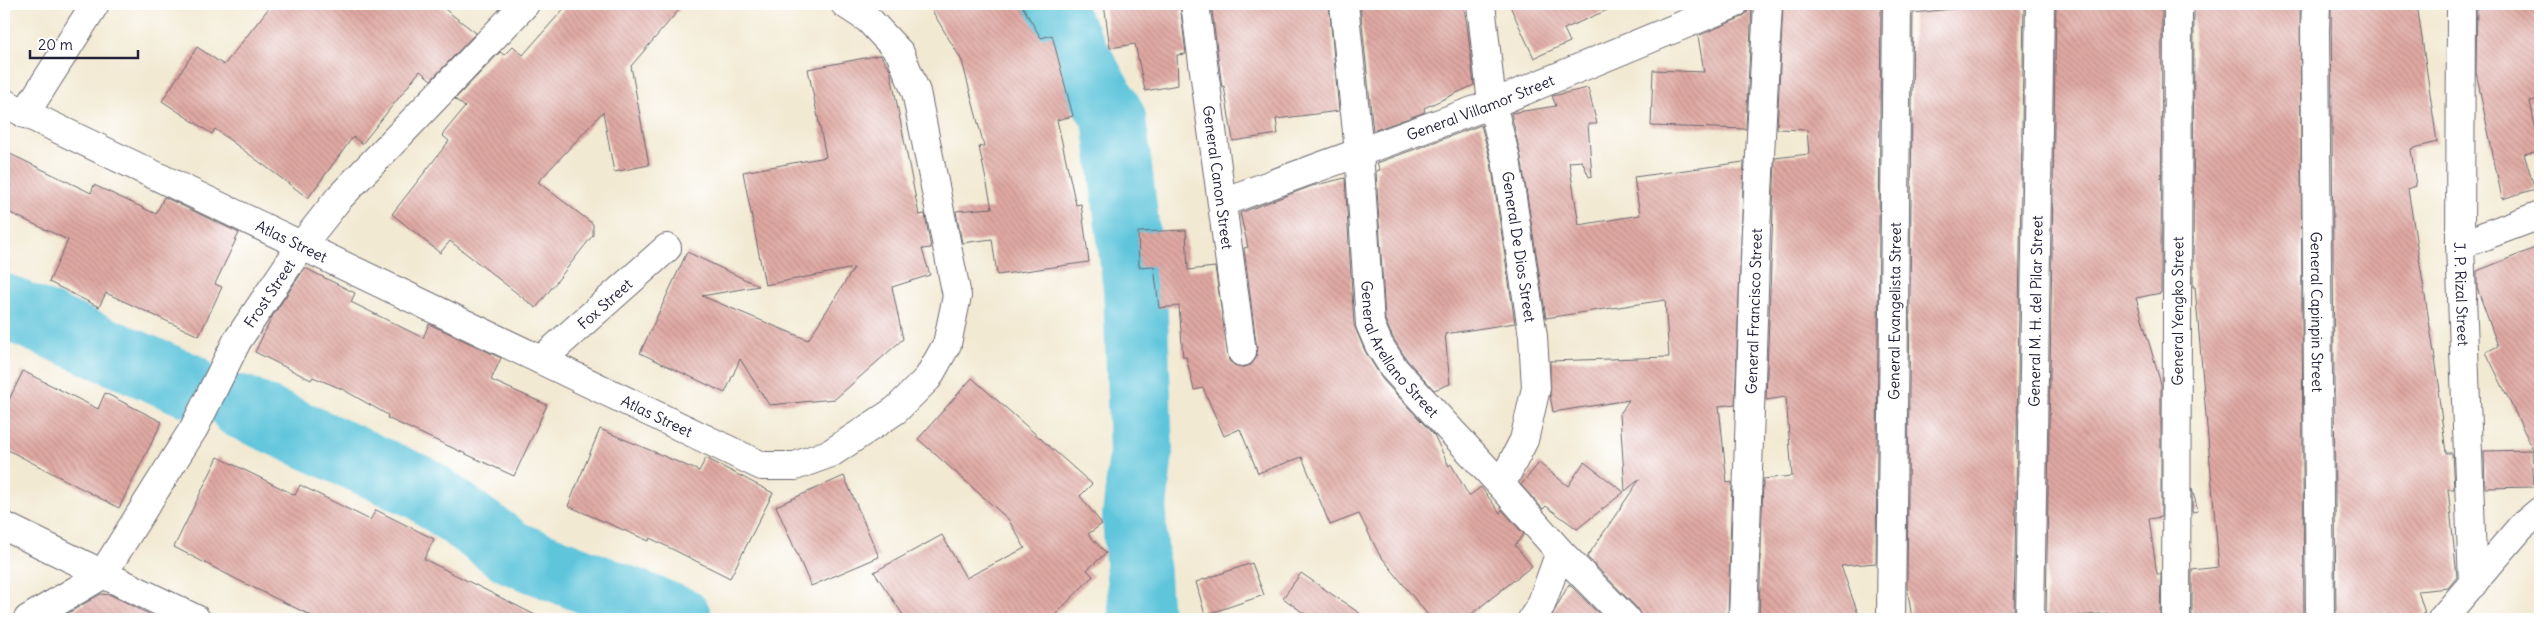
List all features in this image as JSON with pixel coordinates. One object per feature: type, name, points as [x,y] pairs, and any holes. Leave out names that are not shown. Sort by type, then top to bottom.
[{"type":"street","points":[[14,108],[95,4]]},
{"type":"street","name":"Frost Street","points":[[102,575],[194,428],[237,341],[301,246],[340,198],[525,4]]},
{"type":"street","name":"Atlas Street","points":[[14,108],[762,466],[795,466],[831,453],[896,410],[928,378],[947,344],[958,296],[916,92],[900,53],[868,19],[845,4]]},
{"type":"street","name":"General Canon Street","points":[[1195,4],[1242,352]]},
{"type":"street","name":"General Arellano Street","points":[[1344,4],[1358,152],[1370,324],[1379,345],[1395,370],[1560,552],[1626,619]]},
{"type":"street","name":"General De Dios Street","points":[[1481,4],[1492,104],[1506,159],[1533,336],[1536,388],[1524,440],[1501,485]]},
{"type":"street","name":"General Villamor Street","points":[[1223,202],[1492,104],[1734,4]]},
{"type":"street","name":"General Francisco Street","points":[[1744,619],[1756,230],[1768,4]]},
{"type":"street","name":"General Evangelista Street","points":[[1891,619],[1897,4]]},
{"type":"street","name":"General M. H. del Pilar Street","points":[[2030,619],[2040,4]]},
{"type":"street","name":"General Yengko Street","points":[[2176,619],[2178,4]]},
{"type":"street","name":"General Capinpin Street","points":[[2316,4],[2320,619]]},
{"type":"street","name":"J. P. Rizal Street","points":[[2461,4],[2460,245],[2473,584]]},
{"type":"street","points":[[2460,245],[2540,215]]},
{"type":"street","name":"Fox Street","points":[[541,360],[667,248]]},
{"type":"street","points":[[2442,619],[2522,527],[2540,511]]},
{"type":"street","points":[[4,526],[196,619]]},
{"type":"street","points":[[1532,619],[1541,605],[1560,552]]},
{"type":"street","points":[[28,619],[102,575]]},
{"type":"building","points":[[272,4],[438,4],[476,33],[431,80],[420,71],[362,144],[353,137],[308,198],[215,129],[212,134],[162,101],[197,47],[224,65]]},
{"type":"building","points":[[568,4],[684,4],[631,66],[649,165],[614,172],[603,112],[538,182],[593,224],[593,235],[536,308],[450,241],[440,253],[392,214],[449,141],[442,135],[465,107],[455,99],[500,52],[504,55],[513,46],[523,55]]},
{"type":"building","points":[[928,4],[1021,4],[1041,38],[1052,35],[1073,116],[1057,120],[1076,205],[1081,204],[1089,262],[997,275],[992,239],[962,243],[956,211],[992,208],[979,147],[984,146],[962,61]]},
{"type":"building","points":[[1104,4],[1180,4],[1186,54],[1177,55],[1178,85],[1145,91],[1135,44],[1110,48]]},
{"type":"building","points":[[1211,4],[1329,4],[1339,111],[1276,119],[1278,134],[1233,141],[1224,86],[1222,87]]},
{"type":"building","points":[[1360,4],[1463,4],[1474,85],[1424,108],[1425,112],[1373,131]]},
{"type":"building","points":[[1509,4],[1621,4],[1564,29],[1570,42],[1534,58]]},
{"type":"building","points":[[1749,4],[1752,4],[1746,129],[1651,126],[1653,70],[1704,72],[1698,36],[1740,18],[1747,13]]},
{"type":"building","points":[[1783,4],[1881,4],[1876,563],[1841,566],[1860,619],[1759,619],[1763,479],[1792,476],[1786,397],[1766,400],[1775,158],[1809,154],[1807,130],[1777,129]]},
{"type":"building","points":[[1971,4],[2024,4],[2014,619],[1912,619],[1907,586],[1913,13],[1971,7]]},
{"type":"building","points":[[2056,4],[2162,4],[2161,293],[2136,298],[2161,384],[2161,517],[2149,519],[2157,574],[2161,574],[2160,619],[2110,619],[2110,613],[2046,619]]},
{"type":"building","points":[[2300,4],[2304,619],[2192,619],[2192,570],[2219,567],[2195,287],[2193,287],[2194,7]]},
{"type":"building","points":[[2331,4],[2417,4],[2437,142],[2411,149],[2416,186],[2408,189],[2440,390],[2438,390],[2446,453],[2452,453],[2454,489],[2448,489],[2457,577],[2448,588],[2418,591],[2425,613],[2406,619],[2336,619]]},
{"type":"building","points":[[2477,4],[2537,4],[2540,41],[2540,99],[2530,101],[2540,151],[2524,154],[2535,189],[2502,199],[2476,72]]},
{"type":"building","points":[[880,55],[890,69],[919,215],[925,214],[931,248],[922,249],[930,275],[892,287],[903,339],[835,399],[769,405],[740,359],[725,393],[640,353],[687,252],[759,286],[702,296],[808,340],[854,268],[765,285],[743,172],[826,157],[808,69]]},
{"type":"building","points":[[1588,88],[1597,124],[1588,124],[1592,176],[1589,177],[1582,161],[1569,162],[1579,225],[1640,215],[1634,177],[1744,162],[1735,404],[1719,406],[1727,483],[1732,482],[1728,619],[1641,619],[1637,608],[1587,557],[1640,479],[1625,491],[1620,414],[1629,400],[1553,412],[1550,395],[1550,361],[1669,357],[1665,300],[1546,318],[1521,157],[1511,113],[1556,106],[1552,96]]},
{"type":"building","points":[[1481,125],[1491,162],[1515,323],[1445,334],[1450,384],[1434,390],[1407,360],[1393,338],[1385,320],[1376,171],[1380,170],[1377,163]]},
{"type":"building","points":[[4,151],[91,193],[94,185],[156,214],[164,197],[239,233],[215,284],[222,287],[199,336],[106,293],[99,307],[49,282],[68,240],[4,210]]},
{"type":"building","points":[[1345,178],[1354,325],[1365,351],[1383,380],[1434,435],[1449,466],[1451,464],[1469,496],[1481,487],[1500,513],[1502,510],[1524,534],[1515,545],[1532,566],[1465,619],[1431,619],[1379,554],[1359,514],[1330,525],[1302,457],[1258,473],[1240,429],[1224,436],[1203,388],[1194,390],[1186,357],[1183,357],[1179,306],[1159,308],[1154,266],[1139,267],[1138,232],[1186,230],[1188,270],[1215,267],[1229,361],[1237,367],[1251,365],[1256,358],[1257,350],[1244,248],[1248,247],[1240,213],[1312,186]]},
{"type":"building","points":[[2540,246],[2540,464],[2486,352],[2498,346],[2477,288],[2477,271]]},
{"type":"building","points":[[305,268],[355,293],[351,302],[423,338],[429,324],[501,358],[491,380],[547,405],[514,476],[387,418],[388,415],[342,389],[313,377],[311,380],[255,352],[273,315]]},
{"type":"building","points":[[23,371],[98,409],[105,393],[162,422],[119,508],[4,448],[4,410]]},
{"type":"building","points":[[972,378],[1092,484],[1080,496],[1102,524],[1088,534],[1106,553],[1087,570],[1093,576],[1051,619],[906,619],[874,572],[942,535],[966,578],[1025,548],[1008,519],[918,439]]},
{"type":"building","points":[[600,429],[699,471],[706,458],[773,493],[730,578],[650,538],[649,541],[568,506]]},
{"type":"building","points":[[2532,450],[2534,487],[2485,488],[2484,451]]},
{"type":"building","points":[[218,457],[295,495],[300,485],[370,520],[376,510],[434,539],[424,559],[543,619],[318,619],[238,580],[174,547]]},
{"type":"building","points":[[1584,462],[1624,492],[1577,529],[1546,506],[1543,509],[1521,485],[1539,463],[1568,486]]},
{"type":"building","points":[[844,476],[879,557],[811,586],[776,506]]},
{"type":"building","points":[[2192,489],[2198,511],[2192,512]]},
{"type":"building","points":[[1252,563],[1264,595],[1205,615],[1196,582]]},
{"type":"building","points":[[1301,573],[1368,619],[1312,619],[1283,598]]},
{"type":"building","points":[[1569,584],[1604,619],[1550,619]]},
{"type":"building","points":[[101,594],[111,595],[159,619],[58,619]]},
{"type":"waterway","points":[[1048,4],[1114,118],[1135,289],[1141,452],[1134,517],[1141,619]]},
{"type":"waterway","points":[[4,306],[188,385]]},
{"type":"waterway","points":[[241,407],[423,489],[511,552],[680,619]]}]
